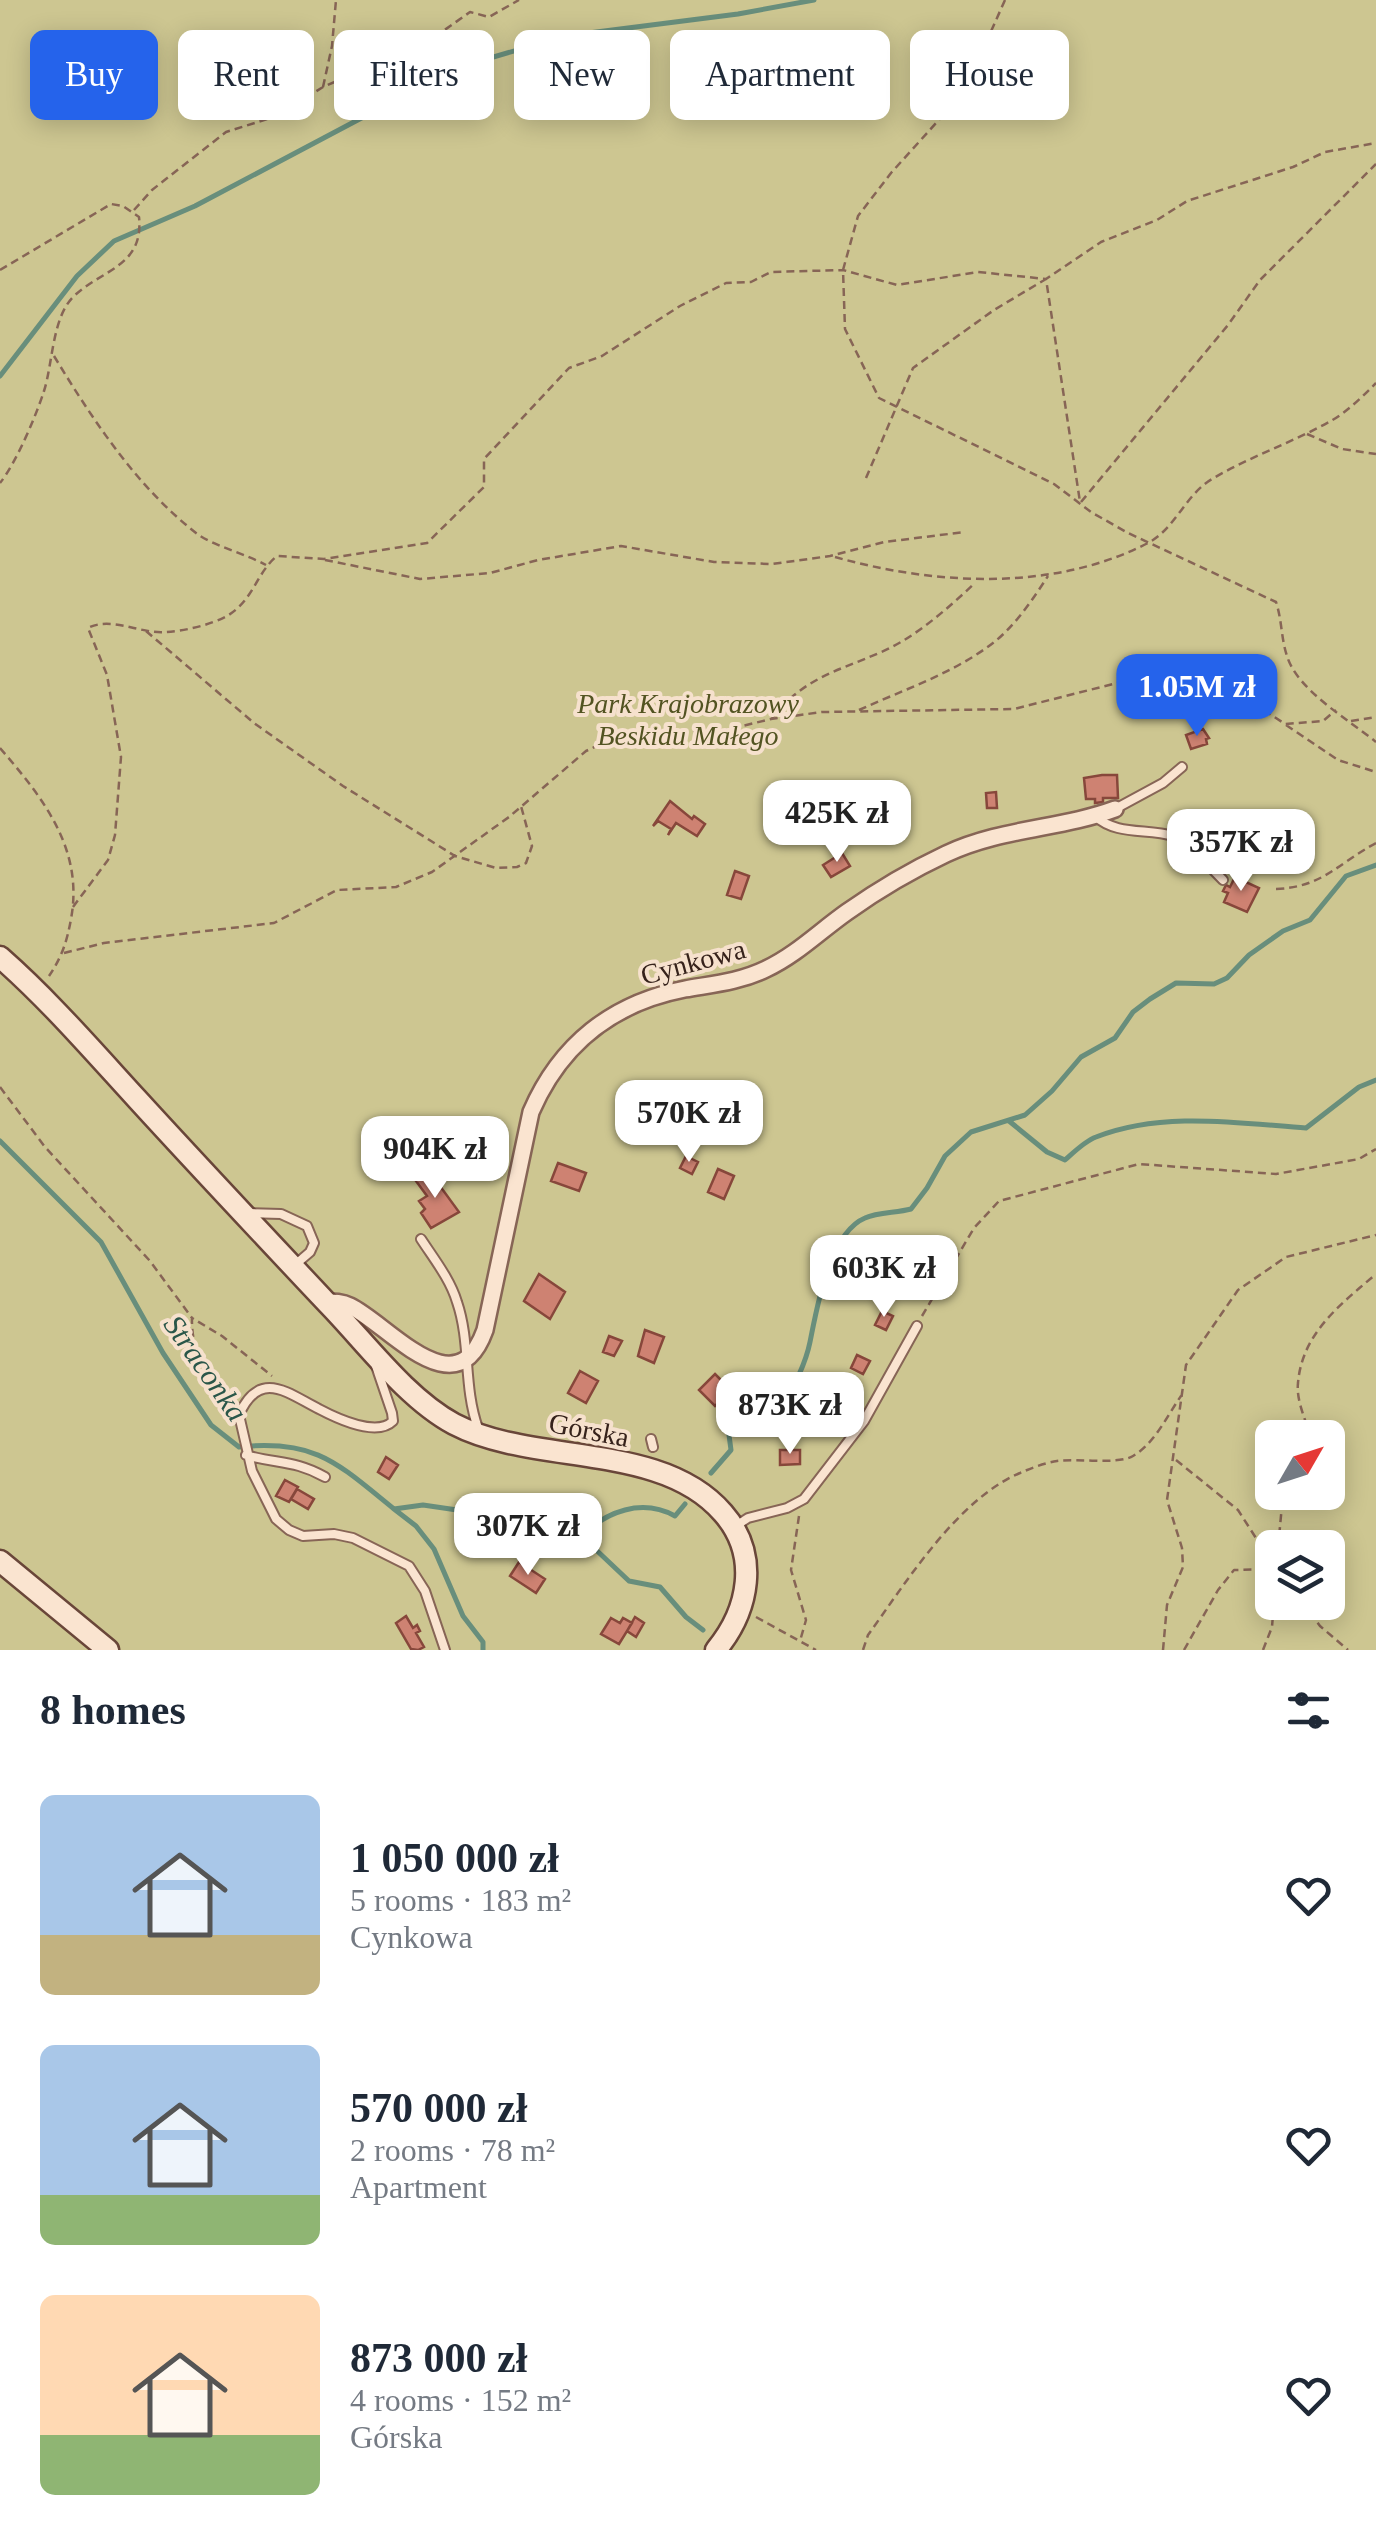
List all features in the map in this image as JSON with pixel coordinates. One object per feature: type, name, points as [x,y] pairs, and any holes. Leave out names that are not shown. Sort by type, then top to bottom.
[{"type":"street","name":"Cynkowa","points":[[466,1360],[480,1344],[485,1330],[531,1112],[550,1075],[580,1039],[608,1017],[636,1003],[662,994],[737,981],[772,966],[849,911],[948,852],[992,837],[1116,809]]},
{"type":"street","name":"Górska","points":[[0,958],[371,1350],[432,1409],[480,1434],[631,1465],[672,1478],[712,1501],[734,1527]]},
{"type":"street","points":[[326,1302],[350,1306],[422,1357],[457,1363],[466,1360]]},
{"type":"street","points":[[716,1650],[742,1610],[746,1574],[734,1527]]},
{"type":"street","points":[[0,1561],[108,1650]]},
{"type":"lane","points":[[1116,809],[1144,795],[1182,767]]},
{"type":"lane","points":[[1096,816],[1103,823],[1126,830],[1168,834],[1215,860]]},
{"type":"lane","points":[[1186,841],[1224,880]]},
{"type":"lane","points":[[242,1214],[281,1214],[307,1226],[314,1243],[304,1258],[292,1266]]},
{"type":"lane","points":[[421,1240],[446,1276],[457,1302],[466,1386],[480,1434]]},
{"type":"lane","points":[[734,1527],[748,1518],[787,1508],[804,1499],[864,1422],[917,1326]]},
{"type":"lane","name":"Górska","points":[[288,1390],[320,1410],[372,1430],[389,1426],[392,1413],[371,1350]]},
{"type":"lane","points":[[288,1390],[265,1389],[248,1401],[239,1415],[246,1454],[270,1510],[290,1530],[304,1536],[342,1535],[408,1566],[426,1591],[445,1650]]},
{"type":"lane","points":[[246,1454],[288,1460],[325,1477]]},
{"type":"path","points":[[323,86],[336,0]]},
{"type":"path","points":[[132,211],[152,190],[226,132],[277,116],[323,86],[429,40],[470,12],[489,16],[518,0]]},
{"type":"path","points":[[1005,0],[964,92],[858,216],[843,270],[845,329],[879,398],[1054,484],[1080,504],[1149,542],[1276,602],[1286,656],[1299,680],[1376,742]]},
{"type":"path","points":[[866,478],[913,368],[994,310],[1101,242],[1156,220],[1187,202],[1293,167],[1325,152],[1376,143]]},
{"type":"path","points":[[1080,504],[1228,325],[1260,280],[1376,164]]},
{"type":"path","points":[[0,270],[110,204],[132,211],[139,218],[140,232],[134,250],[67,304],[43,394],[0,483]]},
{"type":"path","points":[[324,560],[427,542],[484,487],[484,459],[569,368],[602,356],[680,306],[726,283],[751,282],[771,272],[843,270],[897,285],[978,272],[1046,279]]},
{"type":"path","points":[[1046,279],[1080,504]]},
{"type":"path","points":[[54,355],[100,430],[198,535],[243,552],[266,566]]},
{"type":"path","points":[[830,556],[882,570],[978,580],[1069,572],[1149,542],[1171,525],[1209,480],[1333,420],[1376,384]]},
{"type":"path","points":[[1305,434],[1342,449],[1376,454]]},
{"type":"path","points":[[73,907],[108,860],[115,835],[121,757],[107,675],[88,628],[100,622],[164,632],[228,615],[255,591],[266,566],[278,556],[324,560],[420,579],[490,573],[551,557],[622,546],[714,562],[772,564],[830,556],[884,542],[964,532]]},
{"type":"path","points":[[857,710],[944,672],[994,642],[1031,602],[1050,574]]},
{"type":"path","points":[[772,719],[810,681],[880,653],[906,638],[978,580]]},
{"type":"path","points":[[145,630],[254,723],[343,786],[455,856],[496,868],[526,863],[532,846],[521,806]]},
{"type":"path","points":[[64,952],[104,943],[274,923],[337,890],[396,887],[432,872],[521,806],[586,751],[627,732],[722,731],[772,719],[857,710],[1014,709],[1129,680],[1182,675],[1229,687],[1338,760],[1376,772]]},
{"type":"path","points":[[1285,724],[1295,726],[1323,720],[1336,710]]},
{"type":"path","points":[[1350,721],[1376,717]]},
{"type":"path","points":[[0,748],[36,789],[64,840],[74,884],[64,952],[36,993]]},
{"type":"path","points":[[1276,889],[1301,888],[1327,876],[1376,843]]},
{"type":"path","points":[[0,1087],[45,1147],[150,1261],[192,1318],[222,1336],[288,1390]]},
{"type":"path","points":[[917,1326],[974,1228],[999,1201],[1138,1164],[1276,1174],[1359,1159],[1376,1148]]},
{"type":"path","points":[[1163,1650],[1166,1604],[1183,1566],[1182,1548],[1167,1500],[1186,1366],[1238,1290],[1286,1257],[1376,1234]]},
{"type":"path","points":[[1306,1420],[1298,1381],[1314,1334],[1328,1315],[1376,1274]]},
{"type":"path","points":[[192,1318],[199,1358],[220,1396],[239,1415]]},
{"type":"path","points":[[863,1650],[868,1635],[933,1546],[1001,1483],[1056,1462],[1130,1458],[1149,1443],[1183,1392]]},
{"type":"path","points":[[1174,1459],[1238,1510],[1255,1538]]},
{"type":"path","points":[[800,1641],[806,1620],[791,1570],[804,1499]]},
{"type":"path","points":[[1184,1650],[1234,1570],[1255,1568]]},
{"type":"path","points":[[742,1610],[816,1650]]},
{"type":"path","points":[[1263,1650],[1273,1620]]},
{"type":"path","points":[[1316,1620],[1348,1650]]},
{"type":"green space","name":"Park Krajobrazowy Beskidu Małego","points":[[0,0],[1376,0],[1376,1650],[0,1650]]},
{"type":"building","points":[[1203,729],[1209,738],[1207,744],[1191,749],[1186,735]]},
{"type":"building","points":[[1117,775],[1118,798],[1103,798],[1103,802],[1095,803],[1095,799],[1086,799],[1084,778]]},
{"type":"building","points":[[996,792],[997,808],[987,808],[986,793]]},
{"type":"building","points":[[670,801],[705,824],[697,836],[676,823],[668,835],[671,829],[658,821],[653,826]]},
{"type":"building","points":[[1208,825],[1228,841],[1221,849],[1201,832]]},
{"type":"building","points":[[842,853],[850,866],[831,877],[823,865]]},
{"type":"building","points":[[735,871],[749,876],[741,899],[727,895]]},
{"type":"building","points":[[1235,877],[1259,888],[1247,912],[1224,902],[1228,893],[1223,891]]},
{"type":"building","points":[[686,1156],[698,1162],[692,1174],[680,1168]]},
{"type":"building","points":[[558,1163],[586,1173],[579,1191],[551,1181]]},
{"type":"building","points":[[718,1169],[734,1176],[724,1199],[708,1192]]},
{"type":"building","points":[[429,1171],[459,1212],[431,1228],[421,1213],[425,1209],[419,1201],[427,1196],[416,1181]]},
{"type":"building","points":[[539,1274],[565,1292],[550,1319],[524,1301]]},
{"type":"building","points":[[882,1311],[893,1316],[886,1330],[875,1325]]},
{"type":"building","points":[[645,1330],[664,1337],[654,1363],[638,1356]]},
{"type":"building","points":[[609,1336],[622,1341],[614,1356],[603,1352]]},
{"type":"building","points":[[857,1355],[870,1361],[863,1374],[851,1368]]},
{"type":"building","points":[[580,1371],[598,1381],[586,1403],[568,1393]]},
{"type":"building","points":[[715,1374],[731,1390],[715,1406],[699,1390]]},
{"type":"building","points":[[780,1450],[800,1450],[800,1464],[780,1465]]},
{"type":"building","points":[[386,1457],[398,1465],[389,1479],[378,1472]]},
{"type":"building","points":[[285,1480],[298,1487],[289,1502],[276,1496]]},
{"type":"building","points":[[297,1489],[314,1499],[308,1509],[291,1499]]},
{"type":"building","points":[[519,1562],[545,1579],[536,1593],[510,1576]]},
{"type":"building","points":[[406,1616],[413,1628],[417,1625],[420,1631],[416,1633],[424,1647],[418,1650],[411,1649],[396,1623]]},
{"type":"building","points":[[635,1617],[644,1623],[636,1637],[627,1631]]},
{"type":"building","points":[[611,1618],[632,1623],[619,1644],[601,1634]]},
{"type":"waterway","points":[[0,376],[77,276],[114,241],[195,206],[456,68],[565,36],[814,0]]},
{"type":"waterway","points":[[711,1473],[731,1450],[729,1435],[778,1409],[791,1391],[808,1350],[827,1273],[842,1239],[853,1226],[870,1216],[911,1209],[945,1156],[971,1132],[1025,1115],[1081,1057],[1115,1038],[1133,1012],[1150,999],[1176,983],[1214,984],[1227,978],[1249,955],[1283,931],[1310,920],[1346,876],[1376,865]]},
{"type":"waterway","points":[[1009,1121],[1047,1152],[1065,1160],[1092,1139],[1147,1124],[1200,1121],[1306,1128],[1359,1087],[1376,1080]]},
{"type":"waterway","name":"Straconka","points":[[0,1141],[101,1242],[163,1353],[211,1425],[239,1447],[265,1445],[307,1451],[340,1467],[394,1509],[423,1505],[558,1529],[593,1547],[629,1581],[660,1587],[703,1630]]},
{"type":"waterway","points":[[581,1537],[602,1520],[625,1510],[650,1508],[675,1516],[685,1504]]},
{"type":"waterway","points":[[394,1509],[416,1526],[434,1549],[463,1616],[483,1642],[483,1650]]}]
